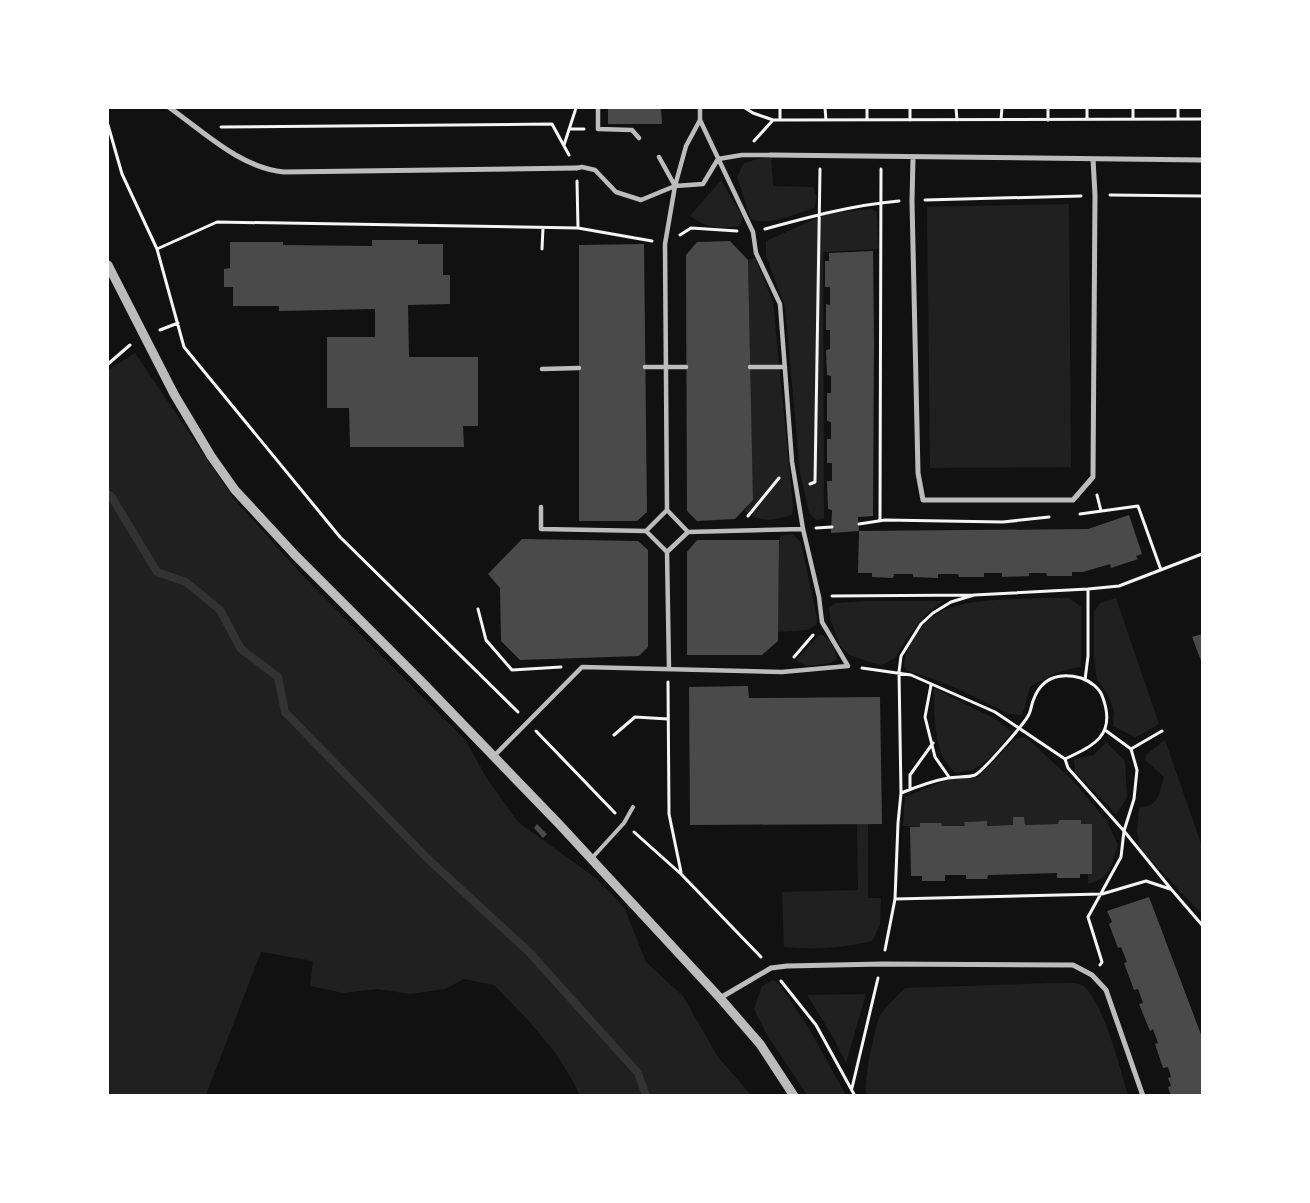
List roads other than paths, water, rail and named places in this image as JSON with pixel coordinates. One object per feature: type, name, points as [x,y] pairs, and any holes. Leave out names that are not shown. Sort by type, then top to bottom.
[{"type":"street","points":[[170,108],[243,160],[271,171],[582,167],[595,170],[616,192],[641,200],[675,186],[703,184],[718,159],[742,155],[1202,160]]},
{"type":"street","points":[[598,108],[598,129],[633,127],[639,138]]},
{"type":"street","points":[[494,756],[582,666],[782,672],[848,666],[823,622],[819,596],[803,529],[792,462],[780,304],[756,253],[753,232],[700,120],[700,108]]},
{"type":"street","points":[[688,532],[667,510],[665,244],[675,186],[686,146],[700,120]]},
{"type":"street","points":[[659,158],[675,186]]},
{"type":"street","points":[[912,158],[918,473],[923,500],[1073,500],[1094,478],[1093,158]]},
{"type":"street","points":[[108,265],[174,394],[211,456],[235,490],[296,556],[494,756],[720,998],[760,1044],[794,1096]]},
{"type":"street","points":[[645,367],[686,367]]},
{"type":"street","points":[[750,367],[785,367]]},
{"type":"street","points":[[542,370],[579,368]]},
{"type":"street","points":[[541,507],[541,529],[646,531],[667,552],[669,669]]},
{"type":"street","points":[[646,531],[667,510]]},
{"type":"street","points":[[667,552],[688,532],[803,529]]},
{"type":"street","points":[[720,998],[771,968],[787,966],[882,964],[1073,965],[1092,975],[1106,990],[1143,1096]]},
{"type":"lane","points":[[591,859],[624,823],[633,808]]},
{"type":"waterway","points":[[108,494],[157,572],[186,582],[220,610],[241,649],[278,677],[285,712],[428,859],[529,952],[638,1073],[646,1096]]}]
